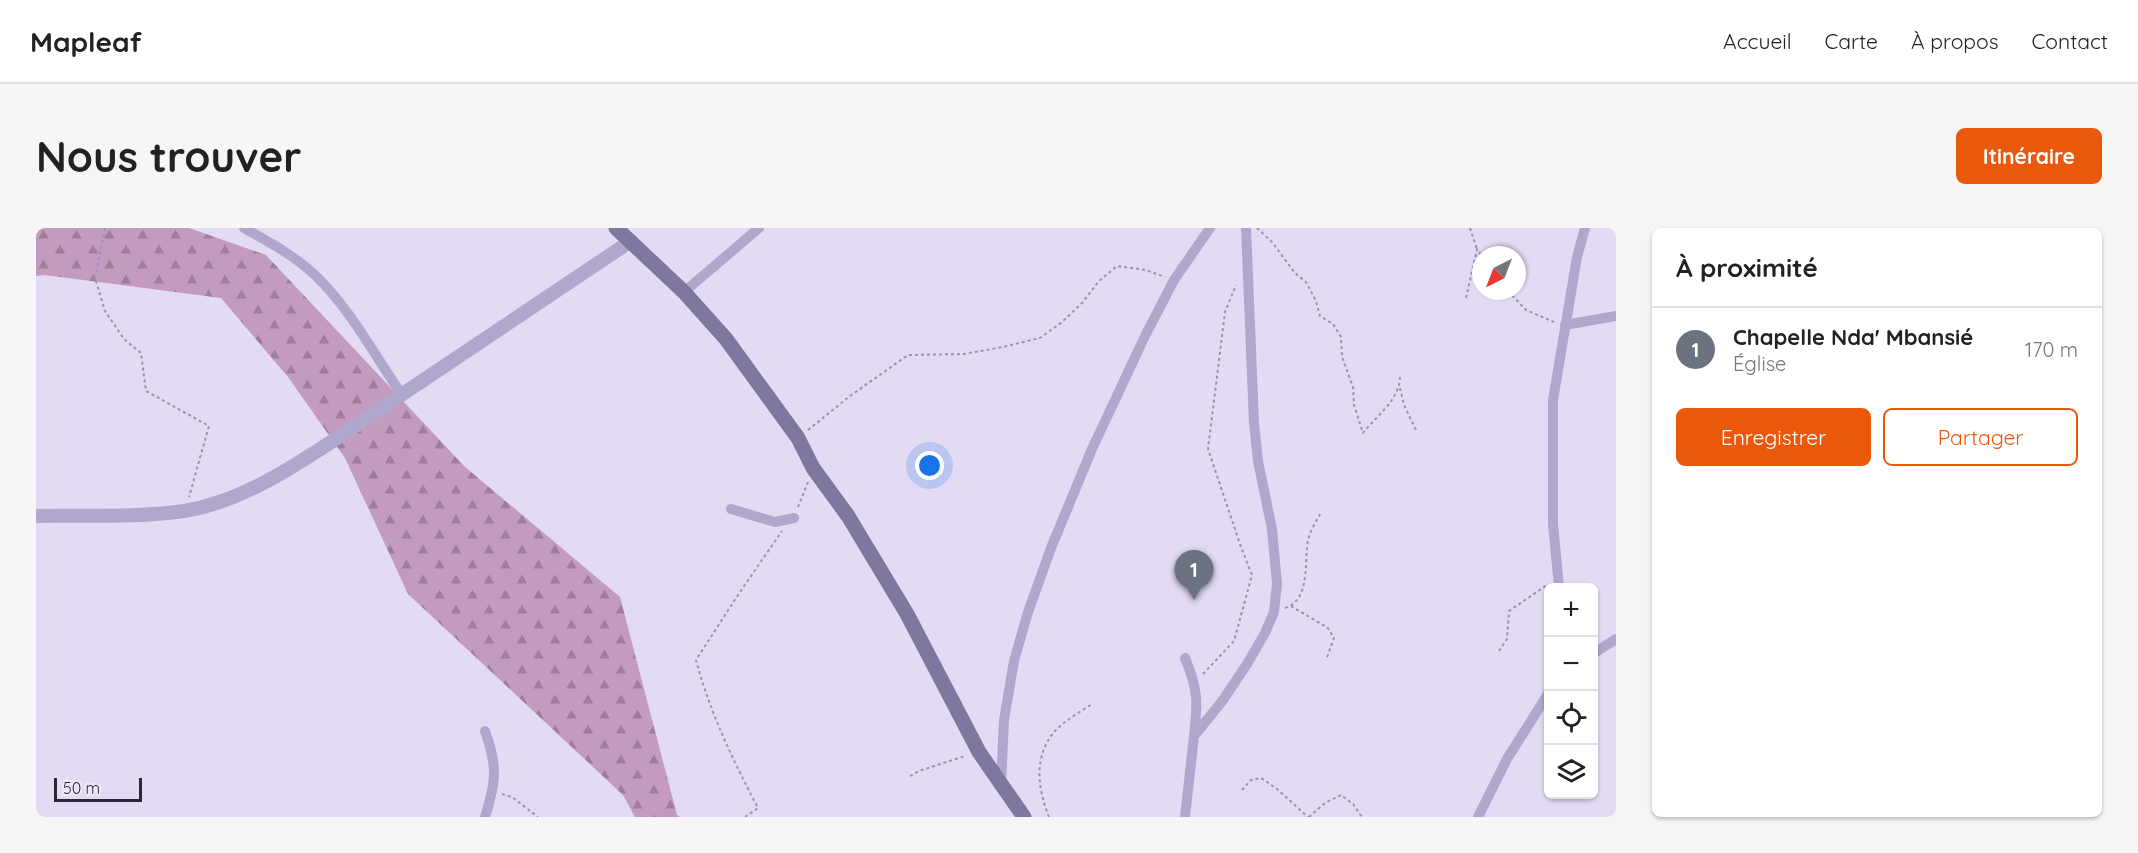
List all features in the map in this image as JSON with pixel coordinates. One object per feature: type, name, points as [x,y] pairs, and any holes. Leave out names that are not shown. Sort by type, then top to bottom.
[{"type":"main road","points":[[616,228],[684,292],[726,339],[798,438],[813,468],[848,516],[907,614],[979,752],[1024,817]]},
{"type":"street","points":[[244,228],[286,251],[316,276],[340,303],[402,395]]},
{"type":"street","points":[[684,292],[759,228]]},
{"type":"street","points":[[1001,785],[1004,720],[1014,661],[1028,612],[1051,548],[1092,449],[1174,280],[1210,228]]},
{"type":"street","points":[[1194,736],[1247,664],[1266,633],[1274,612],[1277,584],[1272,529],[1258,461],[1254,423],[1246,228]]},
{"type":"street","points":[[1559,583],[1553,524],[1553,400],[1577,257],[1585,228]]},
{"type":"street","points":[[36,516],[109,516],[185,511],[221,501],[266,482],[322,448],[631,241]]},
{"type":"street","points":[[1565,325],[1616,316]]},
{"type":"street","points":[[731,509],[775,522],[794,518]]},
{"type":"street","points":[[1598,650],[1616,639]]},
{"type":"street","points":[[1185,658],[1195,682],[1197,700],[1185,817]]},
{"type":"street","points":[[1478,817],[1507,759],[1544,700]]},
{"type":"street","points":[[485,731],[493,754],[495,778],[485,817]]},
{"type":"path","points":[[105,228],[95,278],[105,311],[124,339],[141,353],[146,391],[209,426],[185,511]]},
{"type":"path","points":[[1257,228],[1281,253],[1295,273],[1306,282],[1316,301],[1320,316],[1332,324],[1341,338],[1342,357],[1353,387],[1354,405],[1363,433],[1391,402],[1400,388]]},
{"type":"path","points":[[1470,228],[1476,246]]},
{"type":"path","points":[[1195,682],[1234,641],[1252,575],[1209,448],[1225,312],[1233,291],[1248,264]]},
{"type":"path","points":[[798,438],[850,396],[908,356],[964,354],[1040,338],[1062,322],[1082,303],[1099,281],[1117,266],[1146,270],[1174,280]]},
{"type":"path","points":[[1466,298],[1472,271]]},
{"type":"path","points":[[1517,300],[1526,310],[1565,325]]},
{"type":"path","points":[[1400,376],[1404,405],[1418,432]]},
{"type":"path","points":[[745,817],[758,808],[717,725],[696,660],[784,527],[794,518],[813,468]]},
{"type":"path","points":[[1274,612],[1291,606],[1299,597],[1305,580],[1305,555],[1309,536],[1320,514]]},
{"type":"path","points":[[1499,651],[1507,639],[1509,611],[1535,594],[1549,581]]},
{"type":"path","points":[[1291,606],[1328,628],[1334,638],[1326,660]]},
{"type":"path","points":[[1049,817],[1039,781],[1040,762],[1055,731],[1092,704]]},
{"type":"path","points":[[910,776],[979,752]]},
{"type":"path","points":[[1242,790],[1251,780],[1262,778],[1308,817],[1325,803],[1341,795],[1353,804],[1362,817]]},
{"type":"path","points":[[493,793],[512,797],[538,817]]},
{"type":"green space","points":[[36,228],[189,228],[266,255],[464,466],[620,597],[677,815],[680,817],[635,817],[623,795],[408,594],[345,458],[288,377],[221,298],[45,275],[36,276]]},
{"type":"place","name":"Chapelle Nda' Mbansié","points":[[1194,600]]}]
